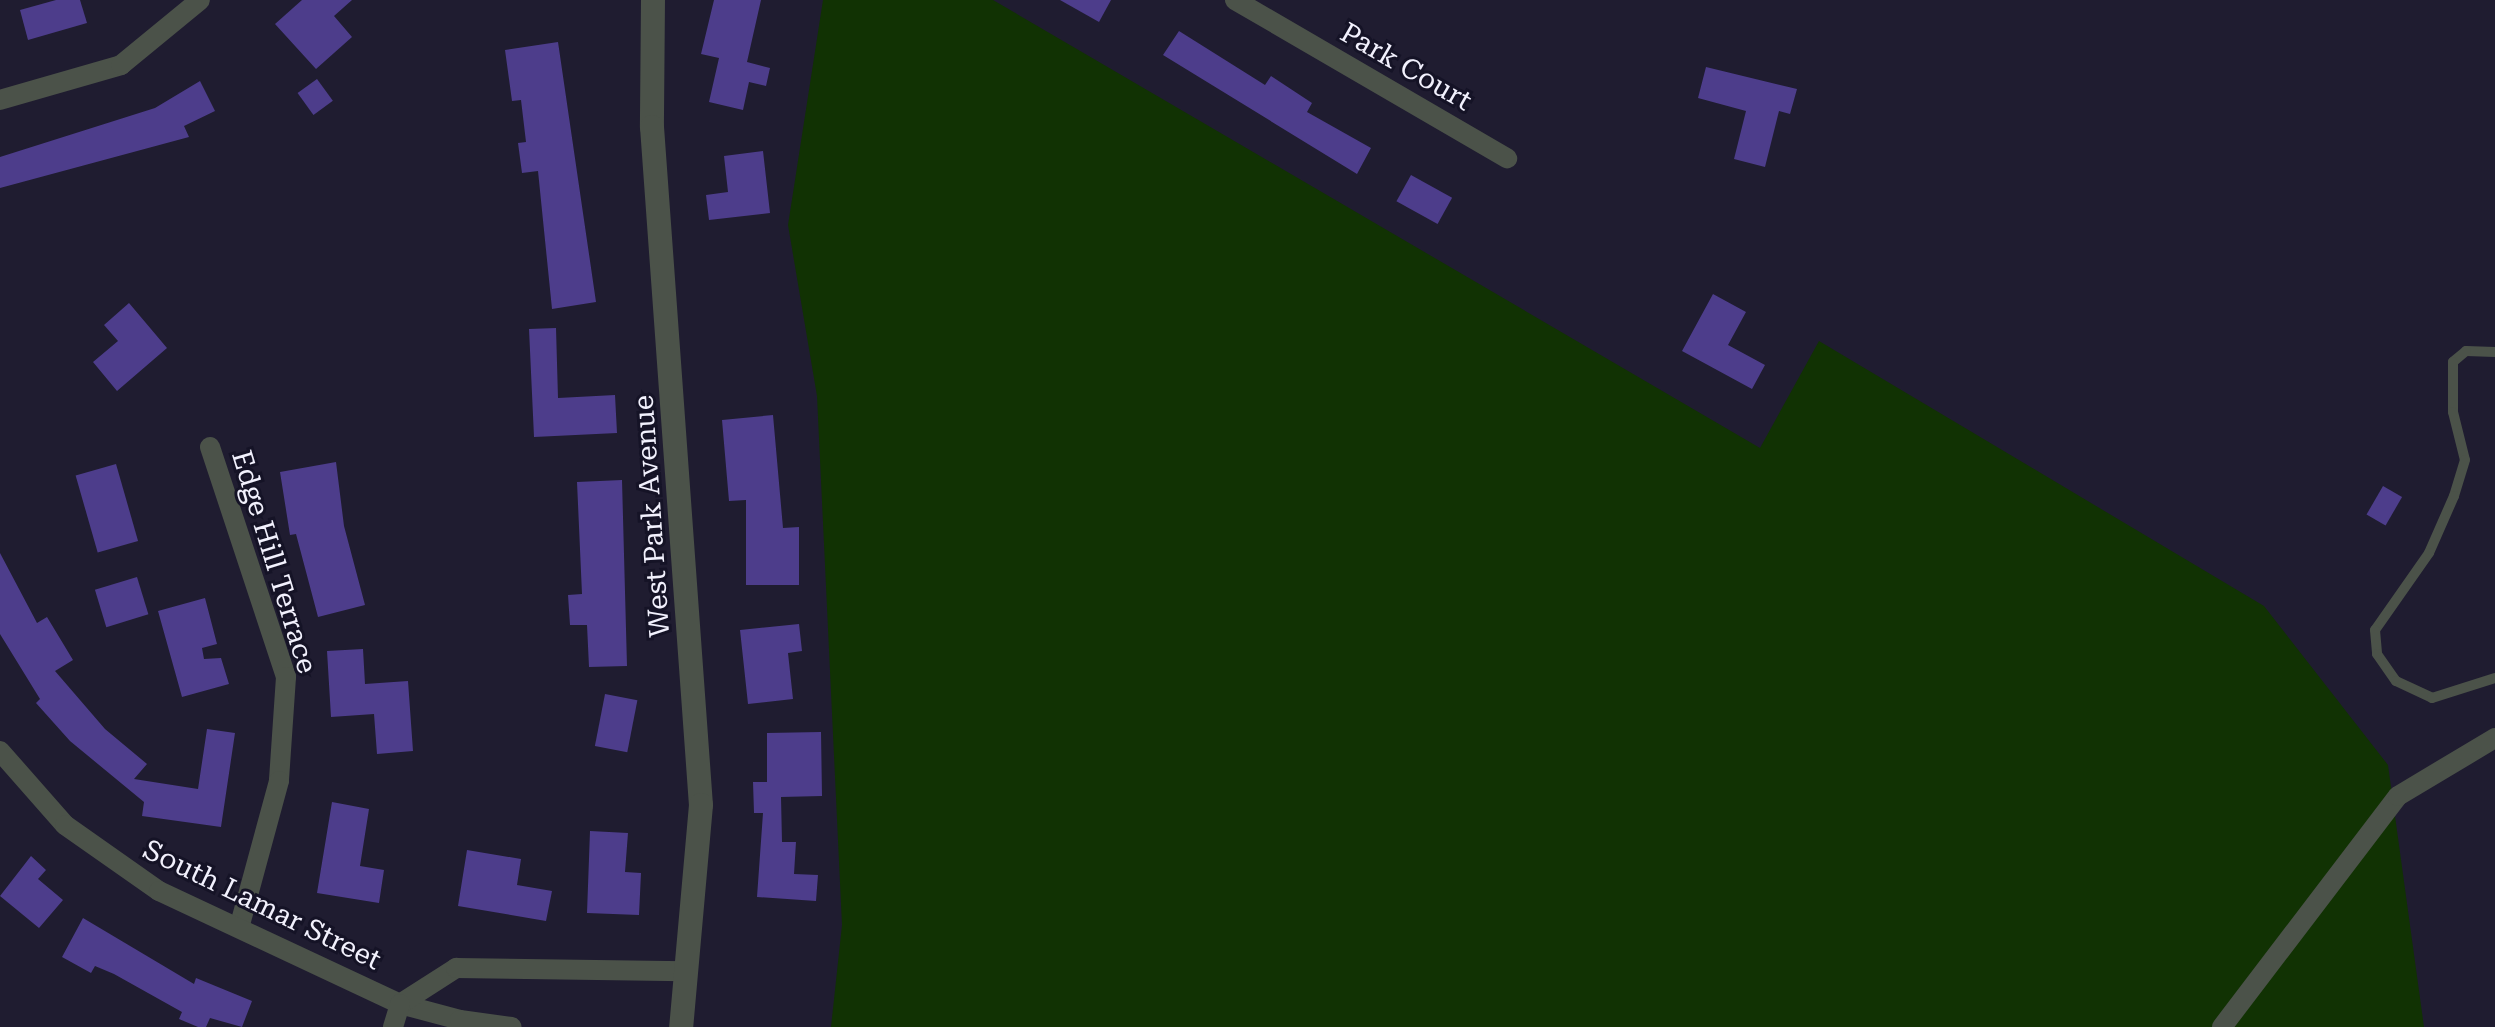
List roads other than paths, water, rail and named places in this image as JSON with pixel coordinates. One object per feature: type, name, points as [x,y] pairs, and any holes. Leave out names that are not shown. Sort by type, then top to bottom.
[{"type":"street","points":[[0,100],[121,65],[200,0]]},
{"type":"street","name":"West Park Avenue","points":[[653,0],[652,127],[701,789],[681,1027]]},
{"type":"street","name":"Park Court","points":[[1235,0],[1507,158]]},
{"type":"street","name":"Edge Hill Terrace","points":[[210,447],[286,677],[279,781],[239,928]]},
{"type":"street","points":[[2222,1027],[2398,796],[2494,739]]},
{"type":"street","name":"South Lamar Street","points":[[0,751],[65,825],[114,863],[239,928],[400,1004],[460,1020],[512,1027]]},
{"type":"street","name":"South Lamar Street","points":[[400,1004],[456,968],[685,971]]},
{"type":"street","points":[[393,1027],[400,1004]]},
{"type":"lane","points":[[2495,352],[2466,351],[2453,362],[2453,412],[2465,460],[2454,496],[2429,553],[2375,630],[2377,654],[2396,681],[2432,698],[2495,678]]}]
